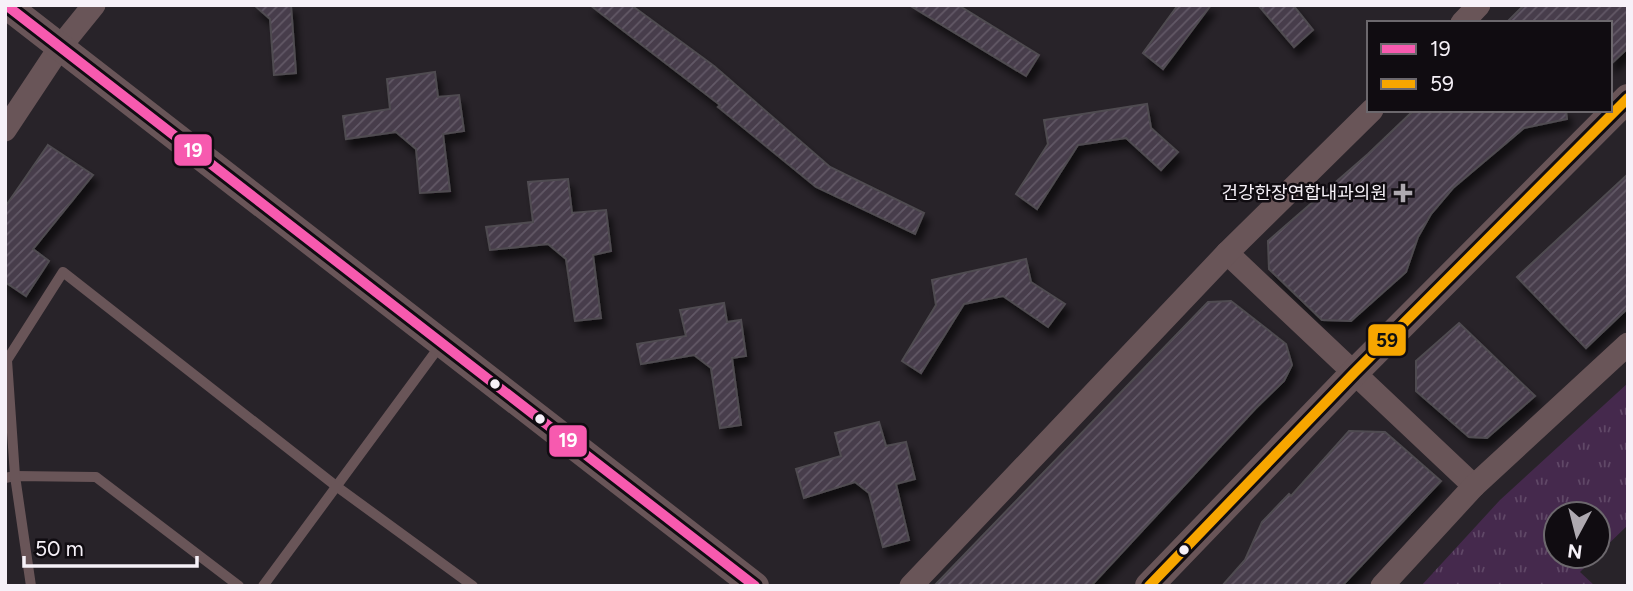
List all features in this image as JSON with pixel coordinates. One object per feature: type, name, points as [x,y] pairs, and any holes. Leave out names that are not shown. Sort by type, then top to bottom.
[{"type":"street","points":[[6,5],[755,586]]},
{"type":"street","points":[[5,130],[60,47],[94,5]]},
{"type":"street","points":[[1464,21],[1479,5]]},
{"type":"street","points":[[1149,586],[1354,373],[1628,98]]},
{"type":"street","points":[[911,586],[1227,253],[1371,112]]},
{"type":"street","points":[[1227,253],[1474,486]]},
{"type":"street","points":[[1382,586],[1474,486],[1628,344]]},
{"type":"lane","points":[[31,586],[10,477],[7,359],[63,272],[336,486],[473,586]]},
{"type":"lane","points":[[262,586],[442,343]]},
{"type":"lane","points":[[10,477],[96,477],[239,586]]},
{"type":"green space","points":[[1628,383],[1628,525],[1612,540],[1612,500],[1542,500],[1542,570],[1582,570],[1580,572],[1595,586],[1421,586],[1500,500]]},
{"type":"building","points":[[254,5],[291,5],[296,73],[274,75],[270,19]]},
{"type":"building","points":[[590,5],[631,5],[714,66],[830,167],[924,213],[915,234],[816,187],[718,107],[720,105]]},
{"type":"building","points":[[909,5],[958,5],[1039,55],[1026,76]]},
{"type":"building","points":[[1178,5],[1211,5],[1163,69],[1143,53]]},
{"type":"building","points":[[1258,5],[1293,5],[1313,30],[1294,47]]},
{"type":"building","points":[[1524,5],[1628,5],[1628,48],[1612,63],[1612,21],[1508,21]]},
{"type":"building","points":[[435,72],[438,97],[459,95],[464,131],[443,134],[450,191],[420,193],[416,149],[396,132],[346,139],[343,116],[390,109],[387,79]]},
{"type":"building","points":[[1147,104],[1151,128],[1178,152],[1161,170],[1126,138],[1078,145],[1037,209],[1016,194],[1048,144],[1044,120]]},
{"type":"building","points":[[1412,112],[1566,112],[1567,119],[1524,128],[1453,188],[1431,214],[1418,237],[1406,272],[1351,321],[1322,320],[1269,269],[1268,241]]},
{"type":"building","points":[[48,145],[93,175],[33,249],[49,261],[26,296],[5,282],[5,207]]},
{"type":"building","points":[[1628,174],[1628,308],[1586,348],[1517,277]]},
{"type":"building","points":[[568,179],[572,213],[606,210],[611,251],[593,255],[601,318],[575,321],[566,259],[548,244],[490,250],[486,227],[533,222],[528,182]]},
{"type":"building","points":[[1026,259],[1031,282],[1065,304],[1048,327],[1003,296],[964,304],[921,373],[902,361],[936,305],[932,280]]},
{"type":"building","points":[[1231,301],[1286,344],[1292,365],[1284,381],[1091,586],[934,586],[1208,302]]},
{"type":"building","points":[[724,303],[727,322],[741,320],[746,356],[732,358],[741,425],[720,428],[711,368],[694,355],[641,364],[637,344],[686,336],[680,310]]},
{"type":"building","points":[[1459,323],[1535,396],[1487,438],[1469,437],[1416,391],[1416,361]]},
{"type":"building","points":[[879,422],[886,446],[906,442],[915,479],[896,484],[909,540],[883,547],[869,493],[855,482],[804,498],[796,469],[841,456],[835,433]]},
{"type":"building","points":[[1349,431],[1385,432],[1441,481],[1342,586],[1222,586],[1245,560],[1262,522],[1289,494],[1291,496]]},
{"type":"transit line","name":"19","points":[[6,5],[755,586]]},
{"type":"transit line","name":"59","points":[[1149,586],[1354,373],[1628,98]]},
{"type":"place","name":"건강한장연합내과의원","points":[[1403,193]]}]
